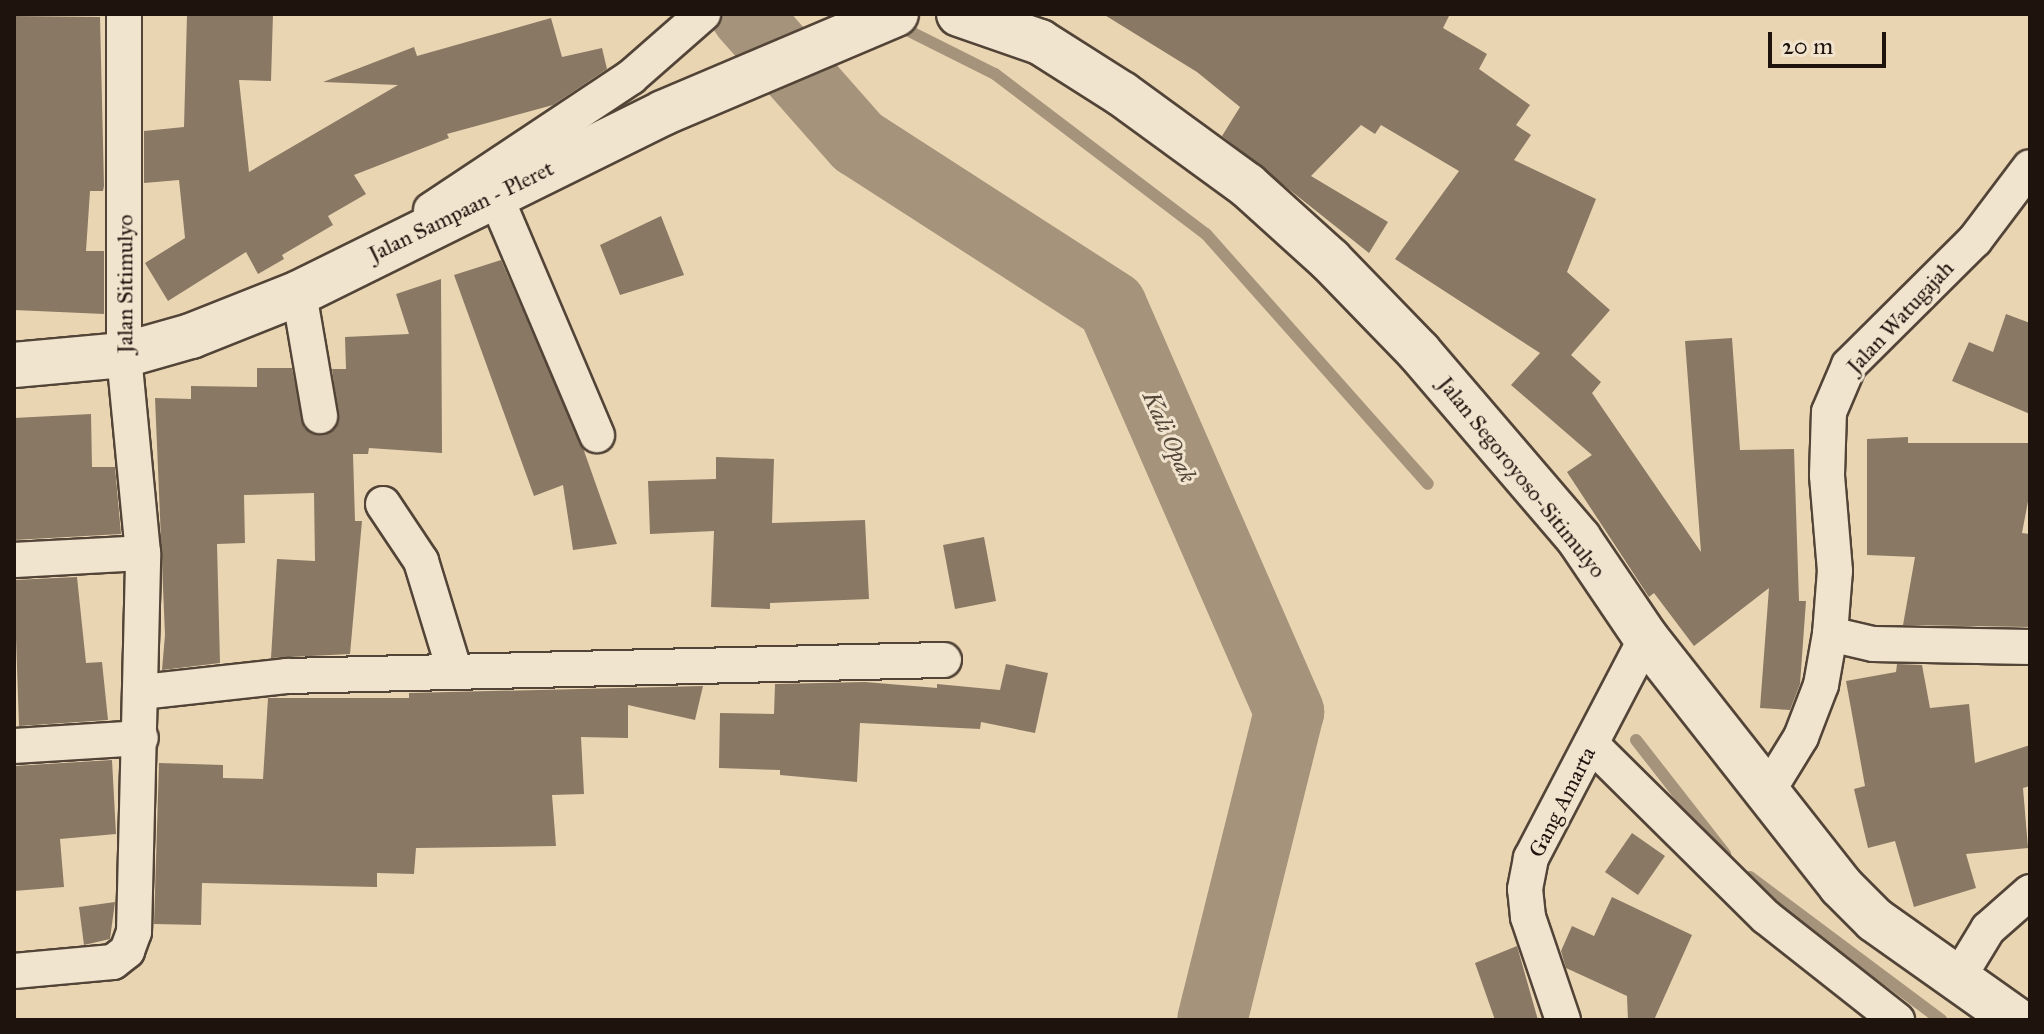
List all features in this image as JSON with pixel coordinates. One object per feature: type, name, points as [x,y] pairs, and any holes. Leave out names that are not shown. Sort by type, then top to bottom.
[{"type":"main road","name":"Jalan Segoroyoso-Sitimulyo","points":[[959,14],[1040,42],[1122,94],[1247,185],[1318,249],[1486,428],[1579,539],[1646,638],[1766,794],[1875,920],[2016,1020]]},
{"type":"main road","name":"Jalan Sampaan - Pleret","points":[[14,365],[124,355],[191,336],[299,293],[352,264],[663,113],[884,19]]},
{"type":"street","name":"Jalan Sitimulyo","points":[[14,971],[96,966],[127,951],[134,932],[143,553],[124,355],[124,14]]},
{"type":"street","points":[[352,264],[631,77],[703,14]]},
{"type":"street","name":"Jalan Watugajah","points":[[1766,794],[1801,737],[1821,685],[1830,634],[1835,571],[1827,475],[1829,412],[1849,365],[1975,240],[2030,167]]},
{"type":"street","points":[[495,195],[597,435]]},
{"type":"street","points":[[299,293],[320,416]]},
{"type":"street","points":[[383,504],[421,561],[455,672]]},
{"type":"street","points":[[14,560],[143,553]]},
{"type":"street","points":[[1830,634],[1873,644],[2030,647]]},
{"type":"street","name":"Gang Amarta","points":[[1563,1020],[1528,917],[1525,889],[1531,858],[1646,638]]},
{"type":"street","points":[[142,692],[287,676],[944,660]]},
{"type":"street","points":[[14,746],[141,738]]},
{"type":"street","points":[[1591,744],[1766,917],[1897,1020]]},
{"type":"street","points":[[1957,980],[1988,929],[2030,892]]},
{"type":"building","points":[[187,14],[273,14],[271,81],[239,80],[249,172],[398,85],[323,82],[414,47],[417,56],[551,18],[562,57],[602,48],[607,69],[553,105],[447,134],[449,138],[354,175],[366,194],[328,216],[333,225],[282,255],[284,259],[258,274],[246,252],[168,301],[145,263],[185,238],[179,180],[144,183],[144,131],[184,127]]},
{"type":"building","points":[[1103,14],[1450,14],[1443,28],[1487,54],[1479,69],[1530,105],[1516,125],[1531,135],[1514,160],[1596,199],[1567,272],[1610,310],[1571,355],[1601,382],[1592,393],[1701,552],[1685,341],[1732,338],[1740,450],[1794,449],[1799,601],[1806,601],[1800,684],[1790,710],[1760,708],[1769,588],[1694,646],[1654,593],[1649,597],[1567,472],[1592,455],[1511,385],[1540,353],[1395,259],[1459,171],[1381,125],[1375,134],[1361,125],[1311,176],[1388,222],[1369,253],[1222,136],[1240,107],[1197,72]]},
{"type":"building","points":[[14,16],[100,17],[104,186],[103,191],[90,191],[86,251],[104,251],[104,314],[14,310]]},
{"type":"building","points":[[661,216],[684,275],[620,295],[600,245]]},
{"type":"building","points":[[501,260],[583,448],[617,544],[573,550],[563,485],[534,496],[454,275]]},
{"type":"building","points":[[441,279],[442,453],[369,448],[368,454],[353,454],[355,521],[362,521],[350,654],[271,658],[277,559],[315,561],[314,493],[244,495],[245,543],[217,544],[220,663],[162,670],[165,635],[155,398],[191,399],[191,386],[257,387],[257,368],[292,368],[304,428],[324,435],[339,422],[332,369],[346,369],[345,337],[409,334],[396,294]]},
{"type":"building","points":[[2006,314],[2030,323],[2030,414],[1952,381],[1969,342],[1993,352]]},
{"type":"building","points":[[91,414],[92,467],[115,467],[121,534],[14,540],[14,418]]},
{"type":"building","points":[[1908,437],[1908,443],[2030,443],[2030,491],[2022,533],[2030,534],[2030,627],[1903,625],[1915,557],[1867,555],[1867,439]]},
{"type":"building","points":[[716,457],[774,459],[772,523],[865,520],[869,599],[770,603],[770,609],[711,607],[714,531],[650,534],[648,481],[716,479]]},
{"type":"building","points":[[984,537],[996,601],[955,609],[943,545]]},
{"type":"building","points":[[77,577],[86,663],[102,662],[108,720],[19,726],[14,580]]},
{"type":"building","points":[[1006,664],[1048,673],[1035,733],[981,722],[980,729],[860,723],[857,782],[780,775],[780,770],[719,768],[720,713],[774,714],[775,684],[865,682],[1000,690]]},
{"type":"building","points":[[1897,664],[1922,665],[1930,708],[1969,704],[1975,763],[2030,745],[2030,786],[2023,788],[2028,848],[1966,854],[1976,888],[1914,907],[1895,841],[1868,848],[1854,789],[1865,786],[1846,681],[1896,672]]},
{"type":"building","points":[[703,686],[695,720],[628,705],[628,738],[581,737],[584,794],[552,795],[556,846],[416,848],[414,874],[377,873],[377,887],[202,883],[201,925],[154,924],[159,763],[223,765],[223,778],[263,779],[268,698],[409,698],[409,693]]},
{"type":"building","points":[[112,760],[116,834],[60,839],[64,887],[14,891],[14,766]]},
{"type":"building","points":[[1632,833],[1665,856],[1638,895],[1605,872]]},
{"type":"building","points":[[1612,897],[1692,935],[1654,1020],[1628,1020],[1627,996],[1566,968],[1561,951],[1572,926],[1594,936]]},
{"type":"building","points":[[115,902],[110,939],[84,945],[79,907]]},
{"type":"building","points":[[1517,946],[1538,1020],[1495,1020],[1475,963]]},
{"type":"waterway","name":"Kali Opak","points":[[745,14],[858,142],[1112,306],[1289,712],[1212,1020]]},
{"type":"waterway","points":[[897,25],[995,74],[1206,234],[1428,484]]},
{"type":"waterway","points":[[1636,740],[1725,854]]},
{"type":"waterway","points":[[1750,877],[1941,1020]]}]
